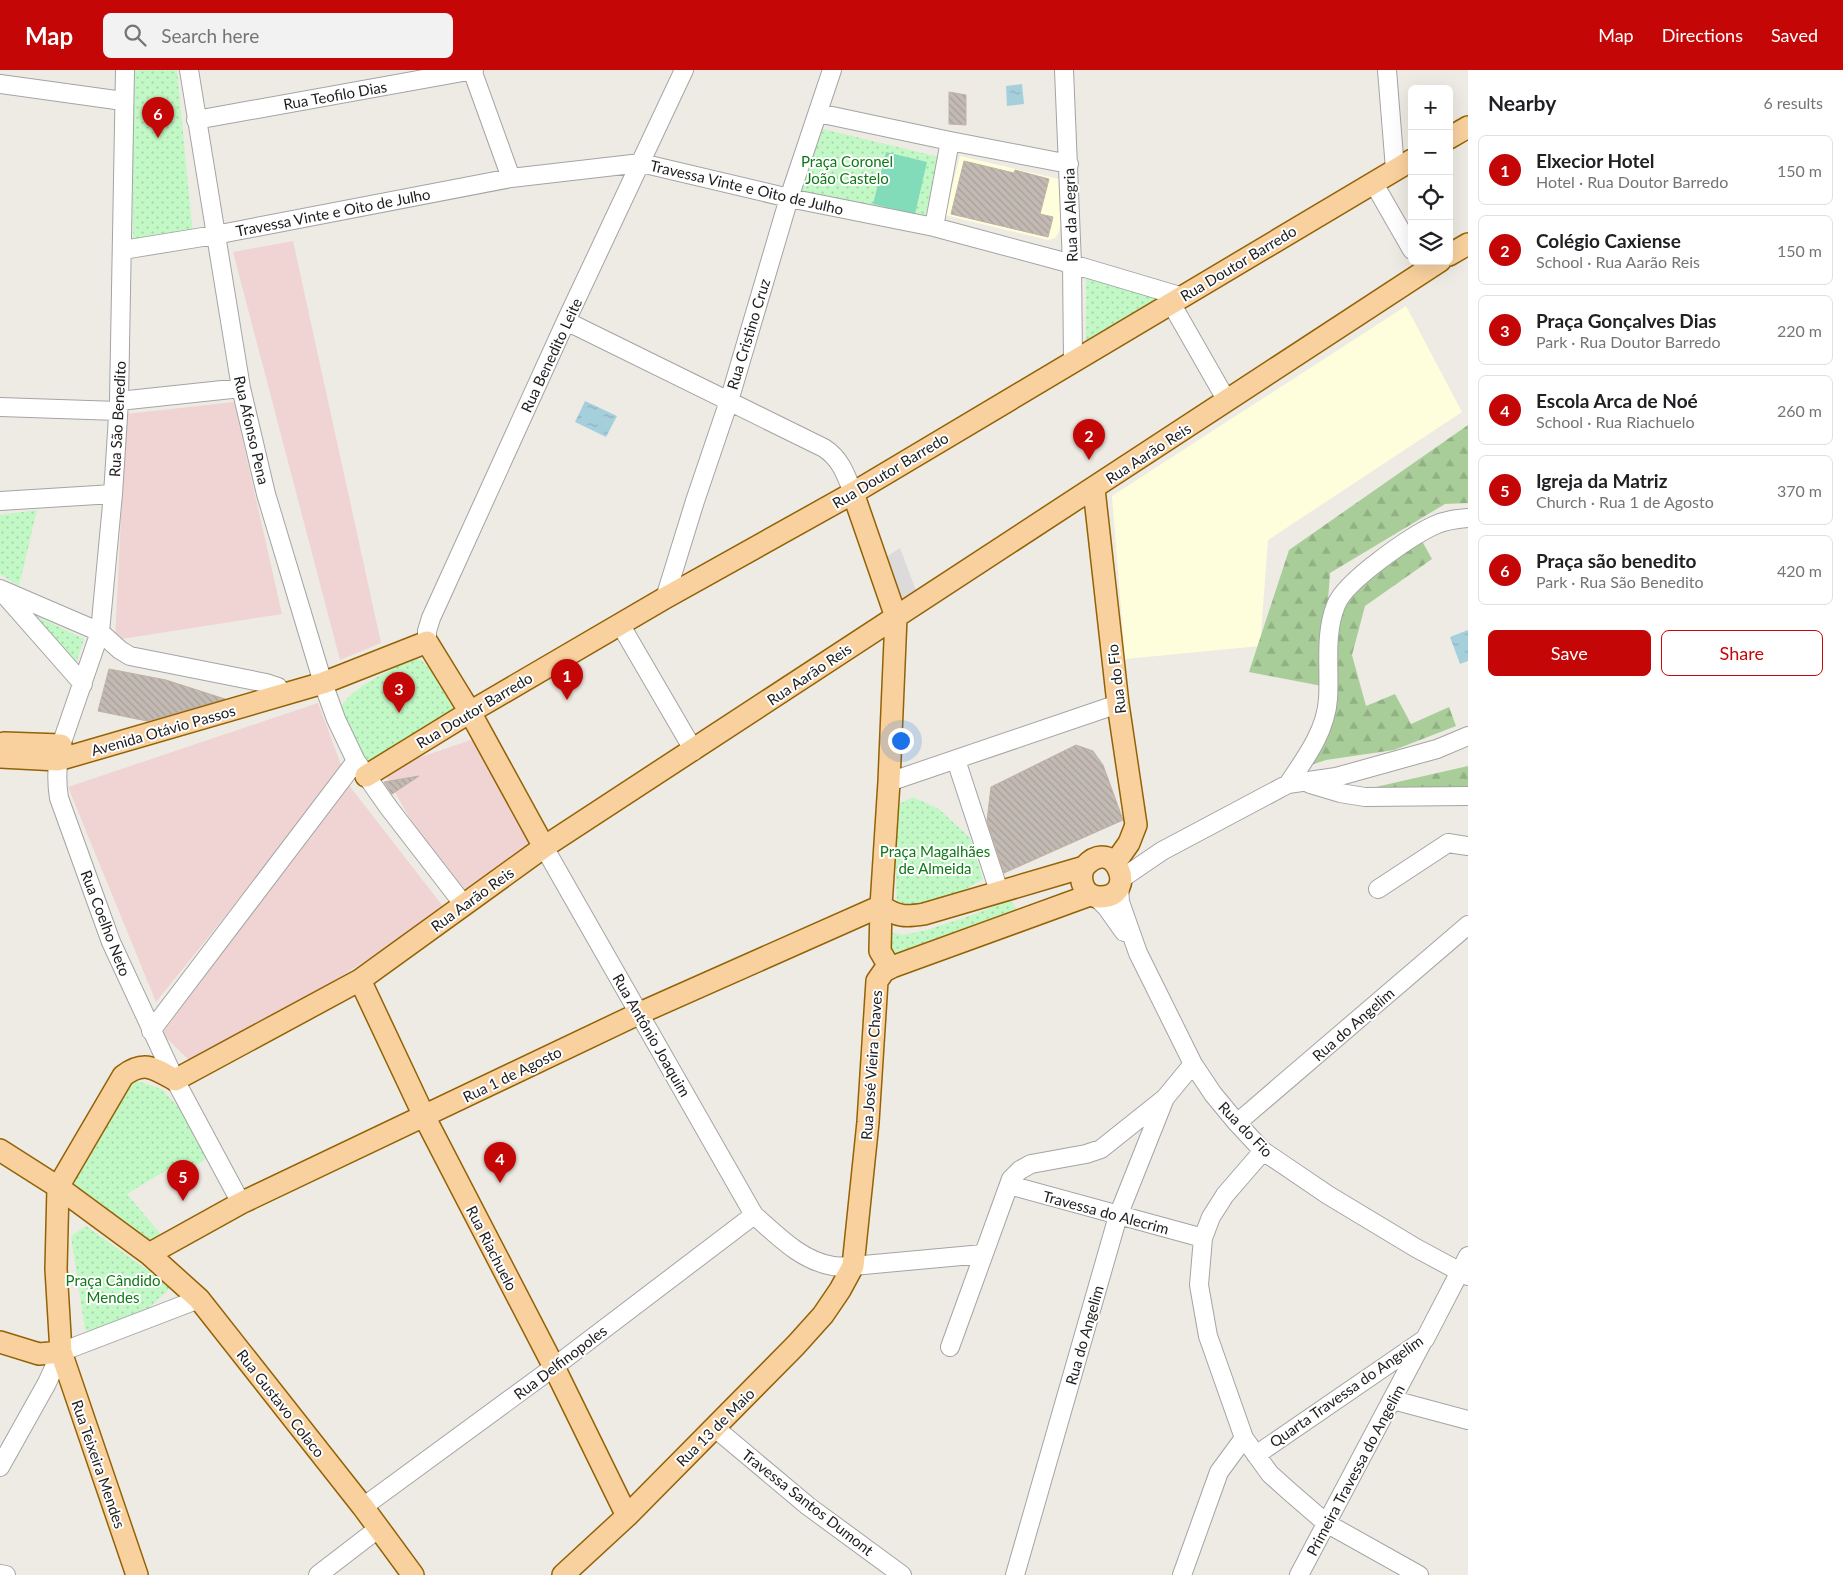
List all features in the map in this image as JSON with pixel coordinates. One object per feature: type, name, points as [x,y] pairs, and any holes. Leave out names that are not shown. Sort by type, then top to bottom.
[{"type":"main road","points":[[1453,136],[1468,127]]},
{"type":"main road","name":"Rua Doutor Barredo","points":[[361,769],[470,712],[665,598],[853,493],[1403,165]]},
{"type":"main road","points":[[1453,253],[1468,244]]},
{"type":"main road","name":"Rua Aarão Reis","points":[[175,1080],[360,980],[544,847],[1094,489],[1427,265]]},
{"type":"main road","name":"Rua do Fio","points":[[1094,489],[1118,704],[1136,825],[1118,873]]},
{"type":"main road","points":[[853,493],[896,617],[889,782],[881,906],[880,951],[887,963],[892,967],[1093,896]]},
{"type":"main road","name":"Avenida Otávio Passos","points":[[0,758],[60,753],[282,696],[323,683],[427,642]]},
{"type":"main road","name":"Rua Antônio Joaquim","points":[[427,642],[470,712],[544,847]]},
{"type":"main road","name":"Avenida Otávio Passos","points":[[0,743],[60,753]]},
{"type":"main road","points":[[881,906],[893,914],[906,917],[940,910],[1084,866],[1088,862],[1100,857],[1106,858],[1118,873],[1110,895],[1103,898],[1093,896],[1085,890],[1081,879],[1084,866]]},
{"type":"main road","name":"Rua 1 de Agosto","points":[[149,1254],[241,1203],[640,1013],[881,906]]},
{"type":"main road","name":"Rua José Vieira Chaves","points":[[853,1266],[868,1122],[877,981],[884,971],[892,967]]},
{"type":"main road","name":"Rua Riachuelo","points":[[360,980],[424,1116],[554,1367],[627,1516]]},
{"type":"main road","points":[[0,1342],[40,1354],[61,1352],[56,1269],[58,1187],[123,1076],[132,1069],[143,1066],[154,1068],[175,1080]]},
{"type":"main road","points":[[0,1150],[58,1187],[149,1254],[199,1300]]},
{"type":"main road","name":"Rua 13 de Maio","points":[[563,1575],[627,1516],[796,1345],[823,1315],[853,1266]]},
{"type":"main road","name":"Rua Gustavo Colaco","points":[[199,1300],[363,1507],[413,1575]]},
{"type":"main road","name":"Rua Teixeira Mendes","points":[[61,1352],[137,1575]]},
{"type":"street","name":"Rua São Benedito","points":[[60,753],[100,632],[119,406],[125,70]]},
{"type":"street","name":"Rua Afonso Pena","points":[[190,70],[196,120],[241,388],[266,494],[323,683],[342,734],[361,769],[464,905]]},
{"type":"street","points":[[472,70],[511,178]]},
{"type":"street","name":"Rua Teofilo Dias","points":[[196,120],[472,70]]},
{"type":"street","name":"Rua Benedito Leite","points":[[427,642],[427,631],[431,618],[566,321],[684,70]]},
{"type":"street","name":"Rua Cristino Cruz","points":[[665,598],[729,401],[789,198],[832,70]]},
{"type":"street","name":"Rua da Alegria","points":[[1064,70],[1069,164],[1073,361]]},
{"type":"street","points":[[1387,70],[1403,165]]},
{"type":"street","points":[[0,84],[124,102]]},
{"type":"street","points":[[818,113],[1069,164]]},
{"type":"street","points":[[934,227],[950,141]]},
{"type":"street","name":"Travessa Vinte e Oito de Julho","points":[[122,250],[215,235],[511,178],[641,163],[789,198],[934,227],[1072,264],[1177,300]]},
{"type":"street","points":[[1373,182],[1408,243]]},
{"type":"street","points":[[1177,300],[1227,401]]},
{"type":"street","points":[[566,321],[833,454],[840,462],[853,493]]},
{"type":"street","points":[[0,407],[119,406],[241,388]]},
{"type":"street","points":[[0,501],[113,494]]},
{"type":"street","points":[[1294,783],[1324,718],[1328,701],[1331,625],[1336,604],[1342,594],[1362,573],[1420,533],[1450,520],[1468,518]]},
{"type":"street","points":[[0,590],[100,632],[120,650],[130,656],[266,683],[278,687],[282,696]]},
{"type":"street","points":[[0,590],[83,684]]},
{"type":"street","points":[[620,624],[694,751]]},
{"type":"street","points":[[889,782],[1118,704]]},
{"type":"street","points":[[1118,873],[1294,783],[1336,778],[1437,749],[1468,736]]},
{"type":"street","name":"Rua Coelho Neto","points":[[60,753],[58,798],[111,942],[175,1080]]},
{"type":"street","points":[[956,760],[999,892]]},
{"type":"street","points":[[151,1031],[361,769]]},
{"type":"street","points":[[1294,783],[1365,797],[1468,796]]},
{"type":"street","points":[[1378,889],[1448,843],[1468,846]]},
{"type":"street","name":"Rua Antônio Joaquim","points":[[544,847],[754,1215],[793,1249],[814,1260],[832,1266],[853,1266],[983,1254]]},
{"type":"street","name":"Rua do Fio","points":[[1118,873],[1120,902],[1138,953],[1193,1064],[1213,1094],[1237,1124],[1264,1150],[1328,1195],[1416,1248],[1463,1273]]},
{"type":"street","name":"Rua do Fio","points":[[1093,896],[1115,918],[1138,953]]},
{"type":"street","name":"Rua do Angelim","points":[[1237,1124],[1468,925]]},
{"type":"street","points":[[950,1347],[1012,1179],[1020,1170],[1031,1164],[1086,1154],[1101,1149],[1165,1098],[1193,1064]]},
{"type":"street","points":[[175,1080],[241,1203]]},
{"type":"street","name":"Rua do Angelim","points":[[1015,1575],[1118,1216],[1165,1098]]},
{"type":"street","points":[[1264,1150],[1225,1196],[1211,1217],[1203,1238],[1199,1285],[1202,1312],[1208,1336],[1244,1438],[1270,1474],[1326,1523],[1419,1575]]},
{"type":"street","name":"Travessa do Alecrim","points":[[1009,1185],[1203,1238]]},
{"type":"street","name":"Rua Delfinopoles","points":[[363,1507],[554,1367],[754,1215]]},
{"type":"street","name":"Quarta Travessa do Angelim","points":[[1256,1455],[1424,1339],[1463,1273],[1468,1256]]},
{"type":"street","points":[[0,1467],[47,1383],[61,1352],[199,1300]]},
{"type":"street","name":"Primeira Travessa do Angelim","points":[[1299,1575],[1424,1339]]},
{"type":"street","points":[[1393,1400],[1468,1420]]},
{"type":"street","name":"Travessa Santos Dumont","points":[[715,1428],[808,1506],[902,1575]]},
{"type":"street","points":[[1182,1575],[1216,1479],[1227,1460],[1244,1438]]},
{"type":"street","points":[[318,1575],[379,1528]]},
{"type":"street","points":[[0,1574],[6,1575]]},
{"type":"shaded area","points":[[960,156],[1059,179],[1062,185],[1064,214],[1059,232],[1055,238],[1048,240],[945,215]]},
{"type":"shaded area","points":[[293,241],[381,643],[340,660],[233,252]]},
{"type":"shaded area","points":[[1406,306],[1462,412],[1268,540],[1260,646],[1125,659],[1112,496]]},
{"type":"shaded area","points":[[234,402],[282,614],[115,640],[126,414]]},
{"type":"shaded area","points":[[900,548],[918,596],[898,610],[880,561]]},
{"type":"shaded area","points":[[318,703],[343,770],[156,1002],[68,787]]},
{"type":"shaded area","points":[[480,737],[550,851],[463,910],[382,770]]},
{"type":"shaded area","points":[[348,784],[445,909],[272,1021],[189,1060],[162,1034]]},
{"type":"green space","points":[[133,70],[177,70],[193,237],[133,247]]},
{"type":"green space","name":"Praça Coronel João Castelo","points":[[823,129],[939,157],[924,221],[799,195]]},
{"type":"green space","points":[[886,152],[927,162],[915,214],[873,204]]},
{"type":"green space","points":[[1086,273],[1158,300],[1086,350]]},
{"type":"green space","points":[[1468,425],[1468,503],[1445,504],[1330,573],[1322,686],[1249,672],[1289,550]]},
{"type":"green space","points":[[37,510],[19,586],[0,574],[0,515]]},
{"type":"green space","points":[[1422,541],[1432,559],[1365,606],[1352,655],[1366,706],[1395,694],[1411,724],[1449,707],[1456,726],[1394,750],[1326,760],[1311,765],[1338,613],[1369,576]]},
{"type":"green space","points":[[22,609],[84,639],[72,675]]},
{"type":"green space","points":[[412,658],[421,660],[430,669],[458,715],[368,764],[361,760],[341,707],[354,692]]},
{"type":"green space","points":[[1468,766],[1468,793],[1358,791]]},
{"type":"green space","name":"Praça Magalhães de Almeida","points":[[913,797],[939,809],[970,838],[983,879],[946,901],[897,908],[895,849],[897,805]]},
{"type":"green space","points":[[1010,900],[1021,915],[891,963],[886,931],[902,935],[927,930]]},
{"type":"green space","points":[[129,1078],[161,1089],[192,1121],[210,1156],[190,1170],[178,1163],[127,1194],[164,1238],[151,1245],[67,1188]]},
{"type":"green space","name":"Praça Cândido Mendes","points":[[86,1226],[171,1287],[149,1308],[102,1332],[85,1330],[71,1236]]},
{"type":"water","points":[[1022,84],[1024,104],[1007,106],[1006,86]]},
{"type":"water","points":[[585,401],[617,416],[606,437],[575,422]]},
{"type":"water","points":[[1468,630],[1468,661],[1460,664],[1450,637]]},
{"type":"building","points":[[949,92],[966,95],[966,125],[949,124]]},
{"type":"building","points":[[964,161],[1014,173],[1015,170],[1049,179],[1040,214],[1053,217],[1048,237],[951,214]]},
{"type":"building","points":[[109,669],[166,680],[225,699],[147,721],[98,711]]},
{"type":"building","points":[[1076,745],[1093,751],[1103,765],[1123,820],[1004,873],[987,821],[991,787]]},
{"type":"building","points":[[419,776],[392,794],[384,782]]},
{"type":"place","name":"Praça são benedito","points":[[158,138]]},
{"type":"place","name":"Colégio Caxiense","points":[[1089,460]]},
{"type":"place","name":"Elxecior Hotel","points":[[567,700]]},
{"type":"place","name":"Praça Gonçalves Dias","points":[[399,713]]},
{"type":"place","name":"Escola Arca de Noé","points":[[500,1183]]},
{"type":"place","name":"Igreja da Matriz","points":[[183,1201]]}]
